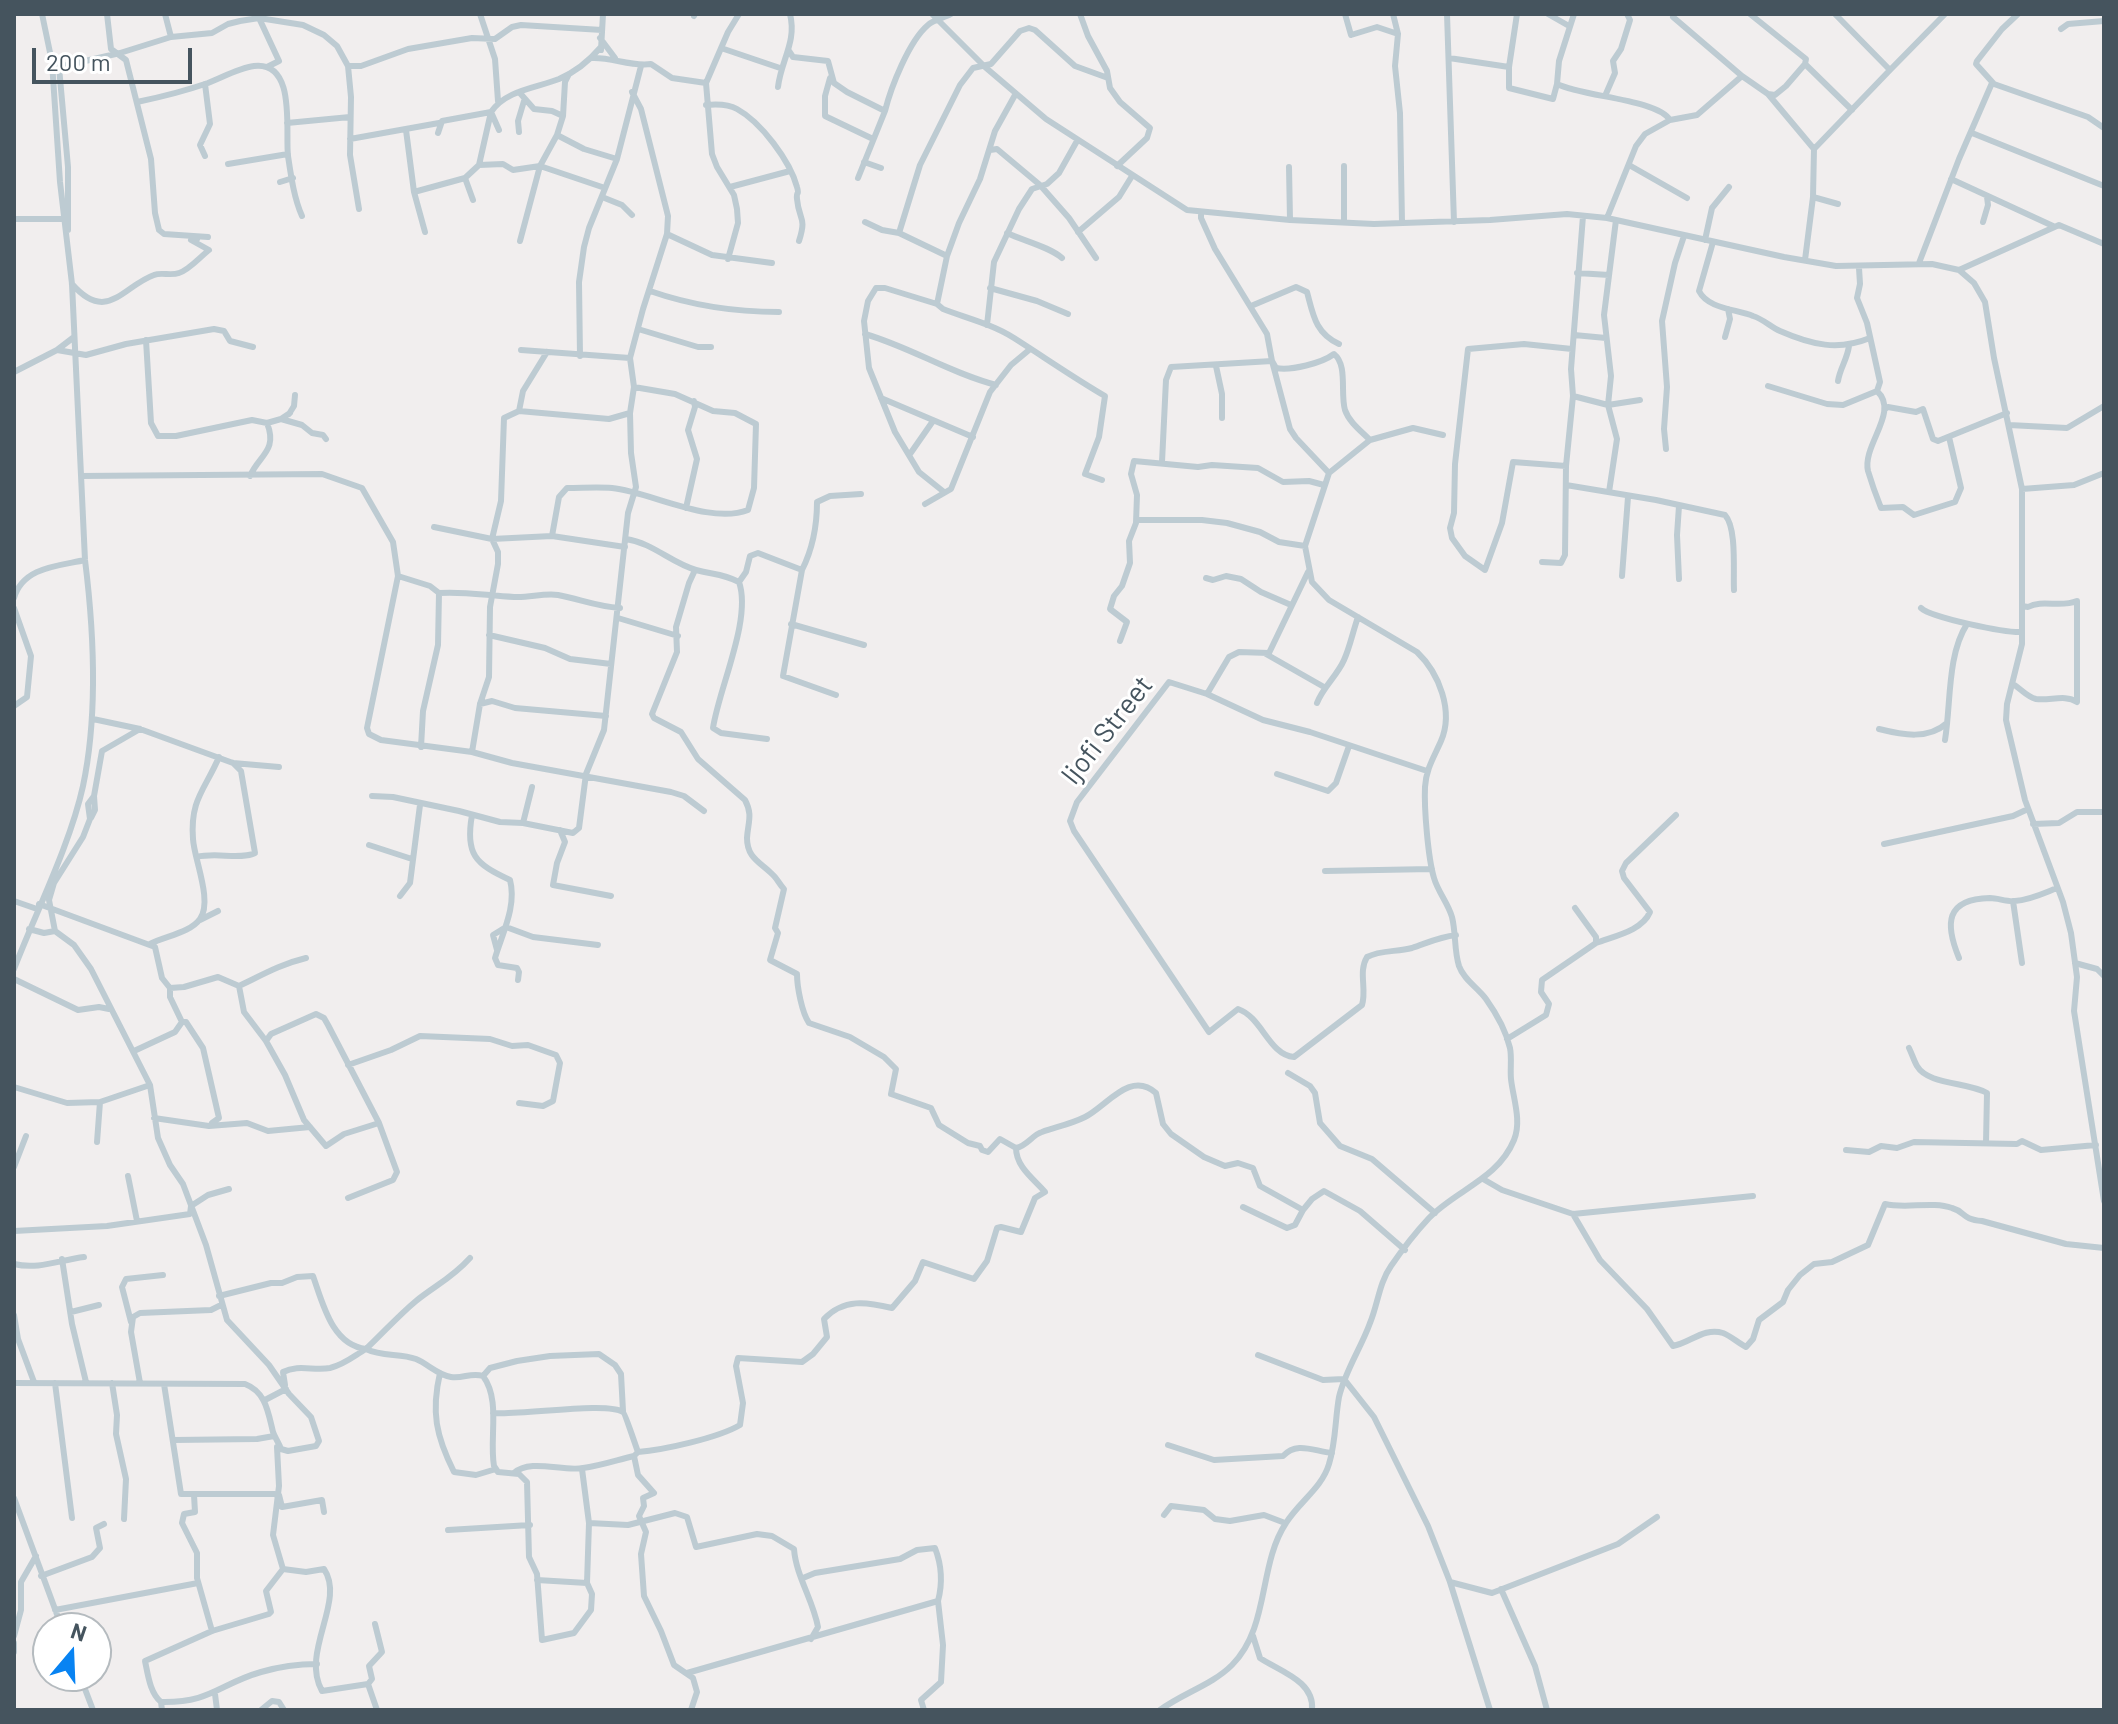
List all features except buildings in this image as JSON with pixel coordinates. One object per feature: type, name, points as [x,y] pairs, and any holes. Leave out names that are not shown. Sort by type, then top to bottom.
[{"type":"street","points":[[42,14],[56,64],[68,167],[70,221],[67,235]]},
{"type":"street","points":[[72,284],[87,298],[110,301],[118,299],[154,274],[183,271],[209,250],[191,240],[208,237],[164,234],[159,230],[151,159],[126,60],[111,49],[107,14]]},
{"type":"street","points":[[165,14],[171,37]]},
{"type":"street","points":[[226,14],[228,24]]},
{"type":"street","points":[[480,14],[495,59],[498,101]]},
{"type":"street","points":[[603,14],[600,48],[604,57]]},
{"type":"street","points":[[728,259],[738,223],[734,195],[712,154],[706,83],[739,14]]},
{"type":"street","points":[[778,87],[780,68],[794,37],[790,14]]},
{"type":"street","points":[[932,14],[1015,95],[1077,141],[1187,210],[1344,222],[1454,222],[1522,216],[1607,218],[1713,242],[1859,268],[1919,263],[1946,265],[1959,270],[1974,283],[1985,302],[2022,489],[2022,632],[2006,720],[2028,809],[2071,933],[2077,977],[2074,1011],[2104,1201]]},
{"type":"street","points":[[858,178],[896,75],[929,24],[951,14]]},
{"type":"street","points":[[1080,14],[1110,88],[1120,102],[1150,128],[1147,138],[1117,166]]},
{"type":"street","points":[[1345,14],[1351,35],[1377,27],[1398,34]]},
{"type":"street","points":[[1393,14],[1398,34],[1395,66],[1400,113],[1402,222]]},
{"type":"street","points":[[1447,14],[1454,222]]},
{"type":"street","points":[[1517,14],[1509,88],[1553,99],[1559,61],[1574,14]]},
{"type":"street","points":[[1548,14],[1569,26]]},
{"type":"street","points":[[1605,96],[1615,73],[1613,61],[1621,49],[1630,20],[1627,14]]},
{"type":"street","points":[[1750,14],[1806,59],[1805,64],[1778,93],[1768,94]]},
{"type":"street","points":[[1835,14],[1890,70]]},
{"type":"street","points":[[1814,149],[1945,14]]},
{"type":"street","points":[[2018,14],[1977,61],[1978,69],[1992,83],[2088,117],[2104,128]]},
{"type":"street","points":[[1673,17],[1768,94],[1814,149],[1813,197],[1805,260]]},
{"type":"street","points":[[56,64],[120,53],[171,37],[212,33],[228,24],[259,18],[303,25],[324,35],[337,46],[348,66],[350,139],[359,209]]},
{"type":"street","points":[[259,18],[279,61],[267,67]]},
{"type":"street","points":[[2061,29],[2068,24],[2104,21]]},
{"type":"street","points":[[348,66],[361,66],[408,49],[472,38],[495,39],[512,27],[521,25],[602,30]]},
{"type":"street","points":[[899,233],[920,165],[960,85],[973,68],[991,64],[1020,31],[1035,30],[1075,66],[1108,78]]},
{"type":"street","points":[[600,38],[615,59]]},
{"type":"street","points":[[414,192],[465,178],[479,165],[491,112],[498,101],[562,81],[600,48]]},
{"type":"street","points":[[721,48],[780,68]]},
{"type":"street","points":[[789,51],[793,57],[828,61],[834,83],[885,111]]},
{"type":"street","points":[[592,58],[604,57],[641,66],[651,64],[672,78],[706,83]]},
{"type":"street","points":[[1449,58],[1509,67]]},
{"type":"street","points":[[56,64],[64,219],[72,284],[93,719],[83,787],[52,881],[49,900],[55,931],[82,953],[150,1085],[162,1149],[183,1184],[206,1245],[227,1320],[311,1417],[319,1441],[316,1446],[284,1451],[275,1437]]},
{"type":"street","points":[[1805,64],[1852,110]]},
{"type":"street","points":[[580,356],[579,282],[589,228],[617,159],[641,66]]},
{"type":"street","points":[[137,102],[205,84],[249,67],[267,67],[276,71],[286,91],[288,154],[296,201],[302,216]]},
{"type":"street","points":[[831,76],[825,96],[825,116],[873,139]]},
{"type":"street","points":[[1607,218],[1636,146],[1645,134],[1670,120],[1697,115],[1742,76]]},
{"type":"street","points":[[520,241],[540,166],[557,135],[563,116],[562,81]]},
{"type":"street","points":[[1919,263],[1992,83]]},
{"type":"street","points":[[205,84],[210,124],[200,145],[205,156]]},
{"type":"street","points":[[1557,84],[1577,93],[1657,107],[1670,120]]},
{"type":"street","points":[[519,92],[534,109],[563,116]]},
{"type":"street","points":[[372,796],[393,797],[500,822],[523,823],[573,833],[579,828],[586,774],[604,730],[620,608],[628,513],[634,492],[630,413],[634,387],[630,358],[667,234],[668,216],[641,109],[632,92]]},
{"type":"street","points":[[937,304],[947,256],[995,131],[1015,95]]},
{"type":"street","points":[[519,132],[518,121],[524,101]]},
{"type":"street","points":[[706,105],[738,109],[766,133],[798,189],[797,200],[803,217],[799,241]]},
{"type":"street","points":[[350,139],[491,112]]},
{"type":"street","points":[[491,112],[499,130]]},
{"type":"street","points":[[287,123],[350,117]]},
{"type":"street","points":[[438,133],[439,123]]},
{"type":"street","points":[[406,130],[414,192],[425,232]]},
{"type":"street","points":[[1972,133],[2104,186]]},
{"type":"street","points":[[557,135],[584,149],[617,159]]},
{"type":"street","points":[[987,325],[994,262],[1007,233],[1032,189],[1047,184],[1059,173],[1077,141]]},
{"type":"street","points":[[990,150],[997,149],[1040,185],[1096,258]]},
{"type":"street","points":[[228,164],[288,154]]},
{"type":"street","points":[[864,162],[881,168]]},
{"type":"street","points":[[479,165],[503,164],[513,170],[540,166],[605,188]]},
{"type":"street","points":[[1629,165],[1687,198]]},
{"type":"street","points":[[1344,166],[1344,222]]},
{"type":"street","points":[[1289,167],[1290,220]]},
{"type":"street","points":[[730,187],[790,171]]},
{"type":"street","points":[[1078,232],[1119,197],[1132,176]]},
{"type":"street","points":[[280,182],[293,178]]},
{"type":"street","points":[[465,178],[473,200]]},
{"type":"street","points":[[1951,179],[2054,227]]},
{"type":"street","points":[[1705,240],[1712,208],[1729,187]]},
{"type":"street","points":[[602,197],[622,205],[632,215]]},
{"type":"street","points":[[1813,197],[1838,204]]},
{"type":"street","points":[[1983,222],[1987,197]]},
{"type":"street","points":[[1201,213],[1215,249],[1267,334],[1290,429],[1329,473]]},
{"type":"street","points":[[1542,562],[1564,561],[1566,466],[1573,396],[1572,349],[1583,216]]},
{"type":"street","points":[[14,219],[64,219]]},
{"type":"street","points":[[1609,492],[1617,439],[1608,405],[1611,376],[1604,305],[1616,220]]},
{"type":"street","points":[[865,222],[899,233],[947,256]]},
{"type":"street","points":[[1959,270],[2059,225],[2104,244]]},
{"type":"street","points":[[1007,233],[1042,249],[1053,250],[1062,258]]},
{"type":"street","points":[[667,234],[712,255],[772,263]]},
{"type":"street","points":[[1666,449],[1667,387],[1662,321],[1684,236]]},
{"type":"street","points":[[1713,242],[1699,291],[1707,300],[1753,316],[1779,331],[1825,345],[1849,346],[1870,338]]},
{"type":"street","points":[[1768,386],[1827,404],[1843,405],[1877,391],[1880,382],[1867,323],[1857,298],[1859,268]]},
{"type":"street","points":[[1577,273],[1609,275]]},
{"type":"street","points":[[1251,306],[1296,287],[1307,292],[1312,319],[1318,328],[1339,344]]},
{"type":"street","points":[[944,492],[919,472],[895,432],[869,368],[864,321],[868,301],[876,288],[937,304],[987,325],[1014,338],[1105,396],[1099,437],[1085,474],[1102,480]]},
{"type":"street","points":[[990,288],[1037,301],[1068,314]]},
{"type":"street","points":[[650,291],[707,308],[779,312]]},
{"type":"street","points":[[1725,337],[1730,319],[1728,309]]},
{"type":"street","points":[[57,350],[86,355],[146,340],[214,329],[224,331],[230,341],[253,347]]},
{"type":"street","points":[[638,329],[698,347],[711,347]]},
{"type":"street","points":[[865,334],[894,342],[926,360],[996,385]]},
{"type":"street","points":[[1574,335],[1606,338]]},
{"type":"street","points":[[14,372],[57,350],[74,337]]},
{"type":"street","points":[[146,340],[151,423],[158,436],[185,435],[252,420],[267,423],[284,420],[302,425],[326,439]]},
{"type":"street","points":[[1566,466],[1513,462],[1502,523],[1485,570],[1465,556],[1452,538],[1450,528],[1454,513],[1455,464],[1468,349],[1524,344],[1572,349]]},
{"type":"street","points":[[1838,381],[1849,346]]},
{"type":"street","points":[[521,350],[630,358]]},
{"type":"street","points":[[925,504],[951,489],[990,392],[1011,365],[1029,350]]},
{"type":"street","points":[[519,411],[523,391],[547,352]]},
{"type":"street","points":[[1272,361],[1276,368],[1284,369],[1318,363],[1334,354],[1338,355],[1344,407],[1370,440]]},
{"type":"street","points":[[1162,462],[1169,368],[1272,361]]},
{"type":"street","points":[[1216,366],[1222,394],[1222,418]]},
{"type":"street","points":[[552,536],[559,497],[567,488],[611,488],[686,508],[733,516],[748,510],[755,478],[756,424],[735,413],[713,411],[675,394],[634,387]]},
{"type":"street","points":[[1877,391],[1884,400],[1885,409],[1871,447],[1868,470],[1881,508],[1903,507],[1914,515],[1921,515],[1955,502],[1959,497],[1960,481],[1949,437]]},
{"type":"street","points":[[284,420],[294,406],[295,395]]},
{"type":"street","points":[[1573,396],[1608,405],[1640,400]]},
{"type":"street","points":[[881,398],[973,437]]},
{"type":"street","points":[[686,508],[697,459],[688,430],[694,401]]},
{"type":"street","points":[[2009,425],[2067,428],[2104,406]]},
{"type":"street","points":[[1885,409],[1916,412],[1923,409],[1933,439],[1938,441],[2007,413]]},
{"type":"street","points":[[472,752],[480,704],[489,677],[491,596],[498,564],[498,552],[492,539],[501,501],[504,418],[519,411],[609,419],[630,413]]},
{"type":"street","points":[[910,454],[933,421]]},
{"type":"street","points":[[250,476],[271,441],[267,423]]},
{"type":"street","points":[[1160,1710],[1216,1678],[1232,1665],[1253,1632],[1276,1545],[1285,1523],[1319,1483],[1329,1465],[1344,1379],[1372,1319],[1384,1277],[1435,1213],[1483,1179],[1503,1158],[1517,1127],[1511,1052],[1507,1039],[1485,997],[1460,968],[1452,917],[1440,895],[1432,869],[1425,800],[1427,771],[1447,718],[1440,687],[1417,652],[1319,592],[1308,572],[1305,546],[1329,473],[1349,454],[1370,440],[1413,428],[1443,435]]},
{"type":"street","points":[[1120,641],[1127,622],[1110,609],[1130,563],[1129,541],[1136,520],[1137,495],[1131,474],[1134,461],[1258,468],[1283,482],[1309,481],[1324,485]]},
{"type":"street","points":[[2022,489],[2074,485],[2104,473]]},
{"type":"street","points":[[81,476],[322,474],[362,488],[393,542],[398,576],[367,728],[369,734],[381,740],[472,752],[512,763],[586,774],[684,796],[704,811]]},
{"type":"street","points":[[1566,485],[1718,512],[1730,519],[1734,590]]},
{"type":"street","points":[[836,695],[783,676],[802,570],[810,554],[817,526],[817,502],[830,496],[861,494]]},
{"type":"street","points":[[1622,576],[1628,497]]},
{"type":"street","points":[[1679,506],[1679,579]]},
{"type":"street","points":[[1136,520],[1219,522],[1242,526],[1279,542],[1305,546]]},
{"type":"street","points":[[434,527],[492,539],[552,536],[642,542],[695,570],[721,573],[739,582],[743,593],[737,634],[713,728],[721,733],[767,739]]},
{"type":"street","points":[[739,582],[746,572],[750,556],[758,553],[802,570]]},
{"type":"street","points":[[14,598],[17,582],[39,570],[85,560]]},
{"type":"street","points":[[695,570],[676,627],[677,652],[652,714],[681,732],[698,759],[745,800],[750,809],[752,817],[747,836],[752,858],[772,874],[784,889],[775,928],[778,933],[770,960],[797,974],[797,990],[803,1000],[805,1018],[833,1033],[850,1037],[884,1057],[896,1069],[891,1094],[931,1108],[939,1125],[988,1152],[1000,1139],[1021,1148],[1042,1132],[1086,1116],[1124,1089],[1135,1085],[1147,1086],[1156,1093],[1163,1124],[1181,1143],[1225,1166],[1238,1163],[1253,1168],[1260,1186],[1303,1210]]},
{"type":"street","points":[[1266,654],[1308,572]]},
{"type":"street","points":[[398,576],[430,586],[439,593],[561,596],[593,606],[620,608]]},
{"type":"street","points":[[1206,578],[1213,580],[1226,576],[1241,579],[1291,605]]},
{"type":"street","points":[[421,747],[423,711],[438,645],[439,593]]},
{"type":"street","points":[[2013,684],[2029,697],[2040,700],[2070,697],[2077,702],[2077,601],[2068,605],[2022,606]]},
{"type":"street","points":[[14,608],[31,656],[27,697],[14,706]]},
{"type":"street","points":[[1921,608],[1928,615],[2022,632]]},
{"type":"street","points":[[1317,703],[1324,687],[1344,660],[1358,617]]},
{"type":"street","points":[[618,618],[678,636]]},
{"type":"street","points":[[791,624],[864,645]]},
{"type":"street","points":[[1945,740],[1950,683],[1961,633],[1967,624]]},
{"type":"street","points":[[489,635],[545,648],[570,659],[611,664]]},
{"type":"street","points":[[1207,694],[1229,657],[1239,652],[1266,654],[1324,687]]},
{"type":"street","name":"Ijofi Street","points":[[1427,771],[1310,732],[1263,720],[1207,694],[1169,682],[1077,802],[1070,821],[1209,1032],[1238,1009],[1253,1017],[1278,1050],[1288,1057],[1294,1057],[1362,1005],[1362,973],[1367,957],[1456,935]]},
{"type":"street","points":[[480,704],[492,701],[515,708],[606,716]]},
{"type":"street","points":[[93,719],[140,729],[233,763],[279,767]]},
{"type":"street","points":[[1879,729],[1924,735],[1937,732],[1947,723]]},
{"type":"street","points":[[14,969],[38,906],[83,837],[95,810],[97,800],[94,796],[102,751],[140,729]]},
{"type":"street","points":[[1277,774],[1328,791],[1336,783],[1349,746]]},
{"type":"street","points":[[200,920],[204,897],[193,838],[195,804],[201,786],[211,776],[219,757]]},
{"type":"street","points":[[197,857],[209,854],[249,857],[255,853],[241,771],[233,763]]},
{"type":"street","points":[[523,823],[532,787]]},
{"type":"street","points":[[400,896],[410,883],[420,805]]},
{"type":"street","points":[[1884,844],[2013,816],[2028,809]]},
{"type":"street","points":[[2033,824],[2059,823],[2077,812],[2104,812]]},
{"type":"street","points":[[472,815],[470,840],[473,855],[497,875],[510,880],[512,886],[506,927]]},
{"type":"street","points":[[1507,1039],[1546,1015],[1549,1004],[1541,992],[1542,980],[1596,943],[1634,929],[1649,917],[1650,912],[1622,871],[1626,863],[1676,815]]},
{"type":"street","points":[[560,830],[565,842],[553,885],[611,896]]},
{"type":"street","points":[[369,845],[412,859]]},
{"type":"street","points":[[1325,871],[1432,869]]},
{"type":"street","points":[[1959,958],[1949,926],[1951,913],[1961,904],[1992,898],[2013,901],[2057,888]]},
{"type":"street","points":[[14,901],[52,908],[150,944],[158,953],[162,978],[170,988],[170,997],[182,1022],[186,1022],[203,1048],[219,1118],[209,1126]]},
{"type":"street","points":[[2013,901],[2022,963]]},
{"type":"street","points":[[1575,908],[1596,937],[1596,943]]},
{"type":"street","points":[[150,944],[186,930],[218,911]]},
{"type":"street","points":[[518,980],[517,968],[496,963],[497,950],[492,937],[506,927],[533,937],[598,945]]},
{"type":"street","points":[[29,929],[44,933],[55,931]]},
{"type":"street","points":[[170,988],[218,977],[239,986],[275,967],[306,958]]},
{"type":"street","points":[[2075,963],[2097,969],[2104,976]]},
{"type":"street","points":[[14,979],[78,1010],[109,1009]]},
{"type":"street","points":[[239,986],[244,1012],[266,1041],[285,1075],[304,1120],[326,1146],[344,1134],[379,1123]]},
{"type":"street","points":[[266,1041],[271,1034],[316,1014],[324,1018],[328,1025],[379,1123],[397,1172],[393,1180],[348,1198]]},
{"type":"street","points":[[134,1051],[175,1032],[182,1022]]},
{"type":"street","points":[[348,1065],[420,1036],[490,1039],[512,1046],[528,1045],[556,1055],[560,1063],[553,1101],[543,1106],[519,1103]]},
{"type":"street","points":[[1909,1048],[1918,1069],[1941,1081],[1978,1088],[1987,1093],[1986,1143]]},
{"type":"street","points":[[1288,1073],[1310,1086],[1315,1093],[1320,1123],[1340,1146],[1372,1159],[1435,1213]]},
{"type":"street","points":[[14,1087],[67,1103],[100,1102],[150,1085]]},
{"type":"street","points":[[97,1142],[100,1102]]},
{"type":"street","points":[[154,1118],[209,1126],[247,1123],[268,1131],[310,1127]]},
{"type":"street","points":[[14,1167],[26,1136]]},
{"type":"street","points":[[1846,1150],[1869,1152],[1881,1146],[1897,1148],[1914,1142],[2017,1144],[2022,1141],[2041,1150],[2096,1145]]},
{"type":"street","points":[[514,1473],[519,1469],[537,1467],[582,1469],[731,1431],[740,1425],[743,1403],[736,1366],[738,1358],[802,1362],[827,1337],[824,1319],[829,1314],[839,1308],[869,1301],[892,1308],[915,1281],[923,1262],[974,1279],[987,1261],[997,1228],[1021,1232],[1035,1198],[1045,1192],[1016,1158],[1016,1148]]},
{"type":"street","points":[[128,1176],[137,1221]]},
{"type":"street","points":[[1483,1179],[1502,1190],[1573,1214],[1753,1196]]},
{"type":"street","points":[[14,1231],[107,1226],[190,1214],[191,1206],[208,1195],[229,1189]]},
{"type":"street","points":[[1243,1207],[1287,1228],[1295,1225],[1312,1199],[1324,1191],[1360,1211],[1405,1250]]},
{"type":"street","points":[[1573,1214],[1600,1260],[1647,1309],[1673,1346],[1684,1344],[1702,1333],[1712,1332],[1723,1333],[1746,1347],[1753,1339],[1759,1320],[1783,1302],[1800,1275],[1814,1264],[1832,1262],[1868,1245],[1885,1204],[1954,1208],[1968,1220],[2066,1244],[2104,1248]]},
{"type":"street","points":[[14,1264],[52,1264],[62,1259],[84,1257]]},
{"type":"street","points":[[286,1389],[283,1372],[334,1367],[348,1361],[366,1349],[428,1292],[454,1276],[470,1258]]},
{"type":"street","points":[[62,1259],[86,1382]]},
{"type":"street","points":[[140,1383],[122,1287],[126,1279],[163,1275]]},
{"type":"street","points":[[219,1296],[313,1276],[330,1324],[349,1343],[383,1355],[417,1360],[440,1373],[456,1377],[471,1373],[483,1376]]},
{"type":"street","points":[[71,1312],[99,1305]]},
{"type":"street","points":[[131,1322],[140,1313],[211,1310],[221,1305]]},
{"type":"street","points":[[14,1315],[18,1339],[34,1382]]},
{"type":"street","points":[[483,1376],[490,1368],[517,1361],[599,1354],[615,1365],[621,1374],[623,1411],[636,1454],[638,1475],[654,1493],[643,1498],[640,1521],[646,1532],[641,1554],[644,1596],[674,1665],[693,1678],[697,1692],[691,1710]]},
{"type":"street","points":[[1258,1355],[1323,1380],[1344,1379]]},
{"type":"street","points":[[440,1373],[434,1398],[439,1437],[454,1472],[476,1475],[496,1469]]},
{"type":"street","points":[[483,1376],[493,1413],[496,1469],[504,1474],[519,1474],[527,1482],[529,1557],[537,1580],[542,1640],[574,1633],[591,1610],[592,1594],[587,1583],[589,1523],[582,1469]]},
{"type":"street","points":[[1344,1379],[1374,1417],[1428,1526],[1450,1582],[1490,1710]]},
{"type":"street","points":[[14,1383],[245,1384],[265,1400],[275,1437],[282,1507],[322,1500],[324,1512]]},
{"type":"street","points":[[55,1383],[72,1518]]},
{"type":"street","points":[[112,1383],[117,1415],[116,1434],[126,1479],[124,1519]]},
{"type":"street","points":[[164,1384],[181,1494],[279,1495]]},
{"type":"street","points":[[265,1400],[286,1389]]},
{"type":"street","points":[[493,1413],[532,1414],[593,1406],[623,1411]]},
{"type":"street","points":[[174,1440],[275,1437]]},
{"type":"street","points":[[1168,1445],[1214,1460],[1283,1456],[1299,1445],[1313,1451],[1332,1453]]},
{"type":"street","points":[[194,1495],[195,1512],[184,1514],[182,1523],[197,1553],[198,1583],[212,1631]]},
{"type":"street","points":[[279,1495],[273,1535],[283,1569]]},
{"type":"street","points":[[14,1498],[55,1610],[198,1583]]},
{"type":"street","points":[[1164,1515],[1171,1506],[1179,1505],[1204,1510],[1215,1519],[1230,1521],[1264,1515],[1285,1523]]},
{"type":"street","points":[[589,1523],[628,1525],[675,1513],[687,1517],[696,1547],[757,1534],[772,1536],[794,1549],[796,1566],[815,1610],[818,1627],[811,1639]]},
{"type":"street","points":[[1450,1582],[1492,1593],[1618,1544],[1657,1517]]},
{"type":"street","points":[[41,1576],[92,1557],[100,1548],[96,1528],[104,1524]]},
{"type":"street","points":[[448,1530],[530,1525]]},
{"type":"street","points":[[803,1578],[815,1573],[900,1559],[917,1550],[935,1548],[942,1585],[938,1601],[943,1645],[941,1682],[921,1700],[924,1710]]},
{"type":"street","points":[[14,1636],[21,1582],[36,1556]]},
{"type":"street","points":[[283,1569],[266,1591],[269,1614],[212,1631],[145,1661],[150,1683],[162,1706],[215,1694],[263,1671],[317,1664]]},
{"type":"street","points":[[283,1569],[306,1572],[324,1569],[329,1576],[330,1595],[315,1653],[318,1684],[322,1691],[368,1684],[372,1679],[369,1666],[382,1652],[375,1624]]},
{"type":"street","points":[[537,1580],[587,1583]]},
{"type":"street","points":[[1501,1589],[1535,1666],[1547,1710]]},
{"type":"street","points":[[687,1673],[938,1601]]},
{"type":"street","points":[[1253,1632],[1260,1658],[1295,1677],[1313,1700],[1312,1710]]},
{"type":"street","points":[[14,1643],[14,1652]]},
{"type":"street","points":[[368,1684],[377,1710]]},
{"type":"street","points":[[215,1694],[217,1710]]},
{"type":"street","points":[[261,1710],[272,1701],[279,1702],[284,1710]]}]
